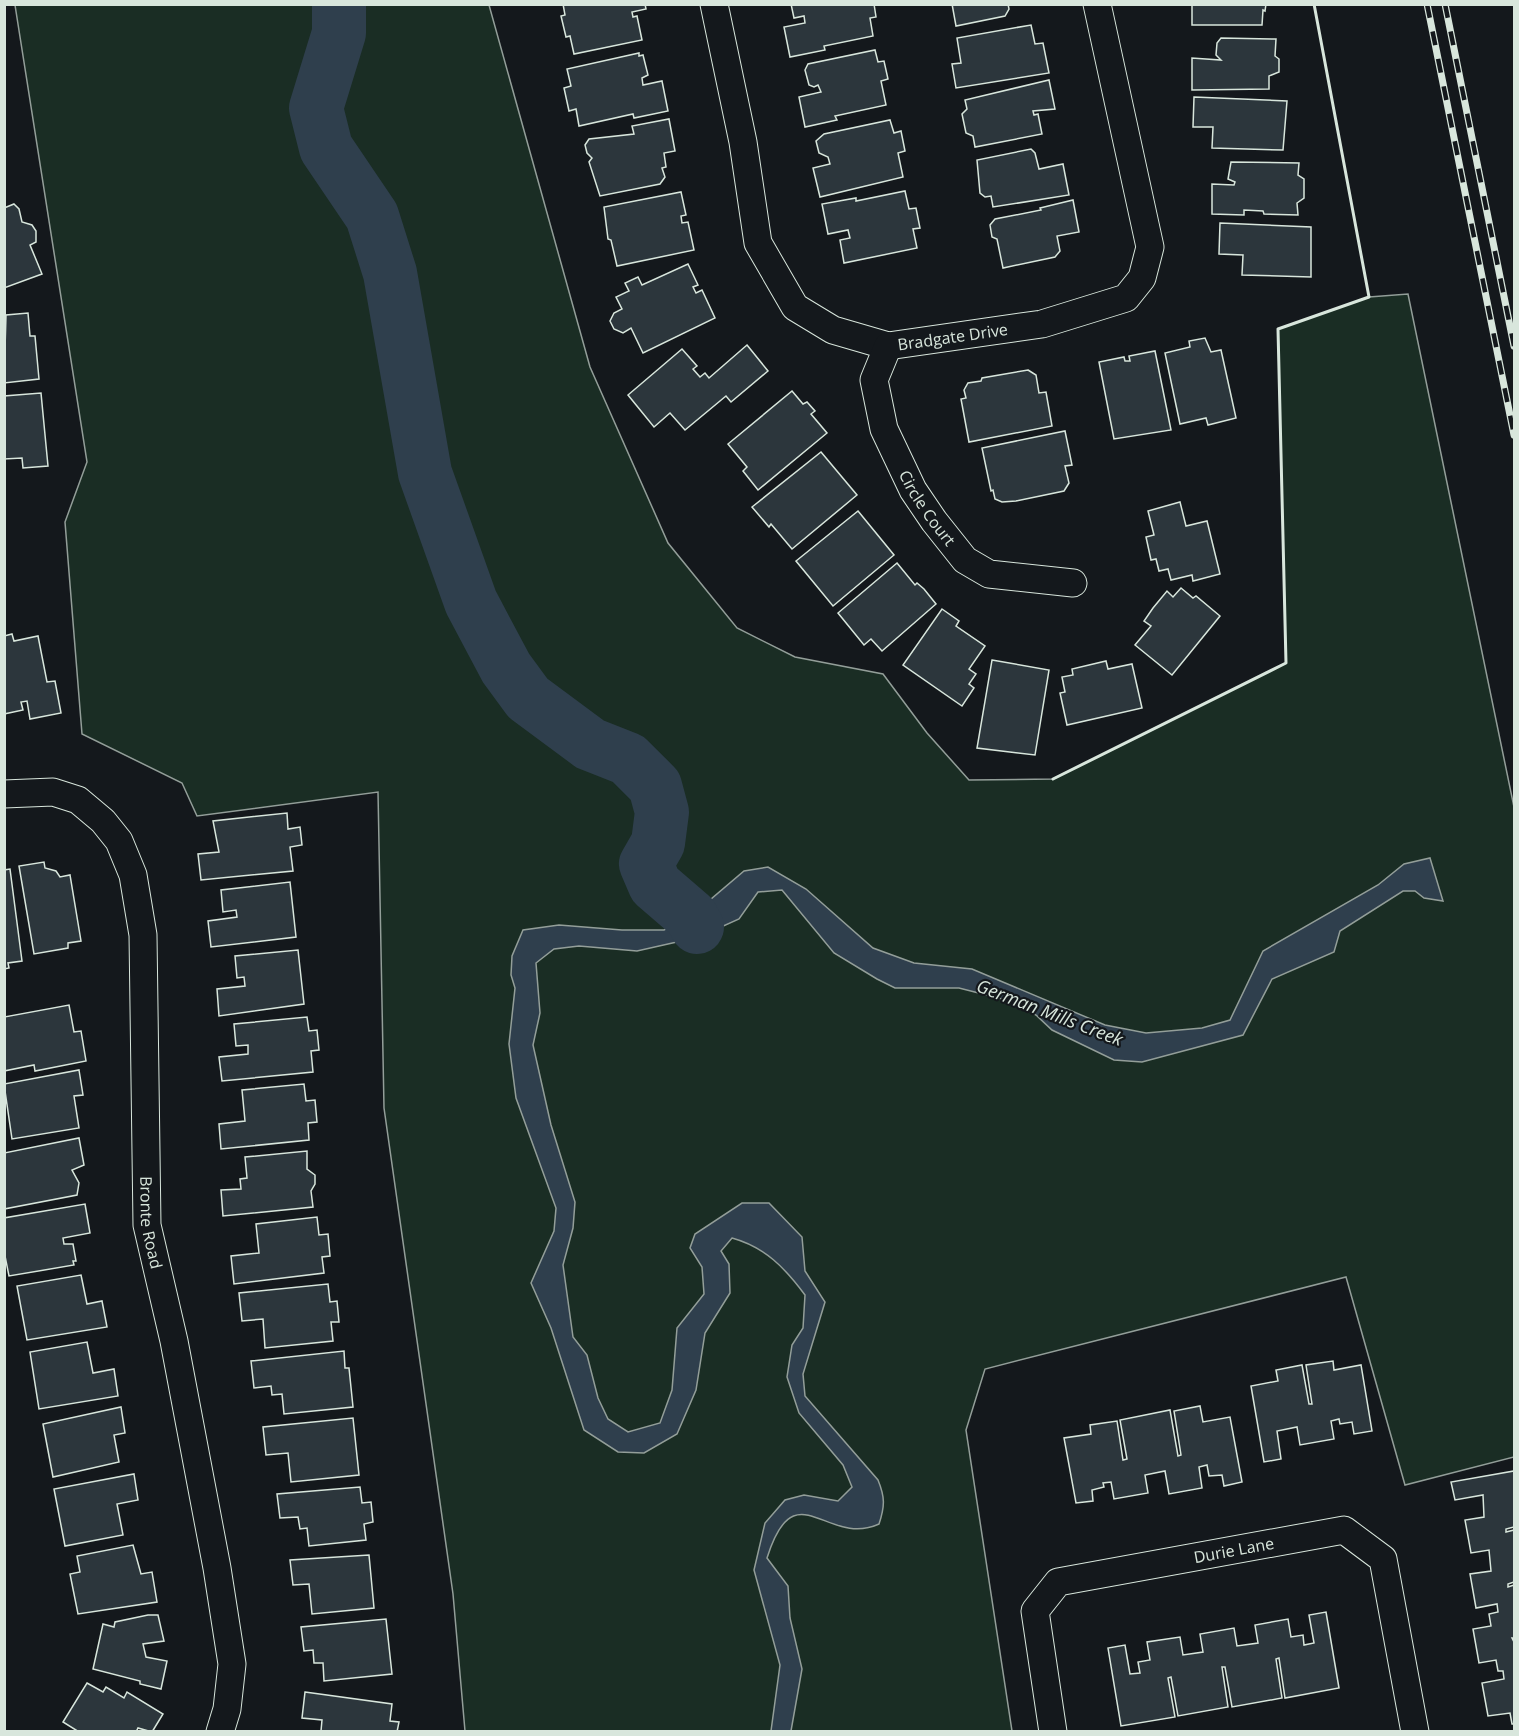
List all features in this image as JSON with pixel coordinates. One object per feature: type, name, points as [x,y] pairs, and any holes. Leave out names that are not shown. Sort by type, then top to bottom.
[{"type":"street","name":"Bradgate Drive","points":[[714,4],[743,142],[758,243],[795,307],[833,330],[888,346],[1042,324],[1126,298],[1142,278],[1150,247],[1097,4]]},
{"type":"street","name":"Circle Court","points":[[888,346],[874,380],[884,429],[913,490],[953,545],[965,560],[989,574],[1073,583]]},
{"type":"street","name":"Bronte Road","points":[[4,794],[52,792],[78,800],[103,821],[118,841],[133,875],[143,935],[147,1225],[180,1375],[218,1568],[232,1664],[227,1709],[220,1731]]},
{"type":"street","name":"Durie Lane","points":[[1053,1731],[1035,1611],[1058,1582],[1344,1530],[1383,1559],[1415,1731]]},
{"type":"green space","points":[[15,5],[489,5],[590,367],[668,543],[737,628],[795,657],[883,674],[927,733],[969,780],[1053,779],[1286,663],[1278,329],[1369,297],[1408,294],[1514,807],[1514,1457],[1405,1485],[1346,1277],[985,1369],[966,1430],[1012,1731],[465,1731],[453,1594],[384,1108],[378,792],[197,816],[182,783],[82,734],[65,522],[87,462]]},
{"type":"water","name":"German Mills Creek","points":[[1430,858],[1443,901],[1424,898],[1415,891],[1403,891],[1340,931],[1334,952],[1272,979],[1243,1035],[1142,1062],[1114,1060],[1052,1030],[1036,1015],[1014,1002],[959,988],[895,988],[834,953],[782,890],[758,892],[739,919],[699,937],[637,951],[579,946],[554,949],[536,963],[540,1013],[533,1045],[551,1125],[575,1202],[573,1228],[563,1265],[573,1337],[587,1355],[598,1398],[608,1419],[628,1432],[660,1423],[672,1390],[677,1328],[704,1294],[702,1267],[690,1248],[695,1234],[742,1203],[769,1203],[802,1237],[805,1271],[825,1302],[803,1374],[805,1396],[878,1480],[883,1497],[883,1507],[879,1524],[860,1529],[843,1527],[801,1514],[789,1519],[778,1532],[767,1558],[788,1586],[790,1618],[802,1669],[791,1731],[771,1731],[780,1665],[754,1570],[765,1523],[785,1500],[804,1495],[838,1501],[852,1487],[843,1465],[799,1413],[787,1377],[792,1345],[803,1328],[805,1295],[773,1260],[755,1247],[732,1238],[721,1251],[729,1264],[730,1293],[705,1333],[696,1390],[677,1434],[644,1453],[618,1452],[584,1430],[551,1328],[531,1283],[554,1231],[556,1208],[516,1098],[509,1044],[515,988],[511,975],[512,956],[523,930],[559,925],[622,930],[664,930],[691,916],[744,871],[768,867],[806,889],[873,948],[914,963],[972,969],[1105,1025],[1146,1033],[1202,1028],[1230,1020],[1263,951],[1378,885],[1404,864]]},
{"type":"building","points":[[563,4],[645,4],[646,9],[632,12],[633,17],[637,16],[642,40],[574,54],[570,36],[566,37],[561,16],[565,15]]},
{"type":"building","points":[[791,4],[874,4],[876,17],[870,18],[873,36],[824,46],[825,50],[790,57],[784,27],[805,23],[804,16],[794,18]]},
{"type":"building","points":[[952,4],[1008,4],[1009,9],[1005,16],[956,26]]},
{"type":"building","points":[[1192,4],[1266,4],[1265,11],[1263,10],[1262,25],[1192,25]]},
{"type":"building","points":[[1031,25],[1035,44],[1043,43],[1049,73],[956,88],[952,64],[961,63],[957,38]]},
{"type":"building","points":[[1221,38],[1276,39],[1275,56],[1279,59],[1279,72],[1269,76],[1269,89],[1192,90],[1192,58],[1221,60],[1216,55],[1217,43]]},
{"type":"building","points":[[875,50],[878,62],[884,61],[888,79],[881,81],[886,105],[835,116],[837,120],[805,127],[799,97],[821,92],[818,85],[814,87],[809,85],[805,70],[808,64]]},
{"type":"building","points":[[639,53],[639,56],[643,55],[648,75],[642,78],[643,85],[662,81],[668,111],[634,118],[633,114],[579,126],[576,109],[569,111],[564,88],[571,86],[567,69]]},
{"type":"building","points":[[1049,80],[1055,109],[1033,111],[1034,115],[1038,114],[1042,134],[975,147],[973,136],[966,133],[962,114],[967,109],[965,100]]},
{"type":"building","points":[[1194,97],[1287,101],[1283,150],[1212,148],[1213,127],[1193,127]]},
{"type":"building","points":[[669,119],[675,151],[664,153],[666,167],[662,168],[665,177],[660,184],[600,196],[589,162],[592,158],[587,153],[585,145],[589,139],[634,134],[632,126]]},
{"type":"building","points":[[890,120],[894,133],[901,131],[905,151],[898,153],[903,177],[820,197],[813,168],[830,164],[828,157],[819,153],[816,141],[824,134]]},
{"type":"building","points":[[1031,149],[1035,153],[1039,169],[1063,164],[1069,195],[993,207],[991,196],[985,197],[980,193],[977,160]]},
{"type":"building","points":[[1231,162],[1299,163],[1298,175],[1304,179],[1304,198],[1297,203],[1298,215],[1264,214],[1263,211],[1244,210],[1244,215],[1212,214],[1212,184],[1234,185],[1235,182],[1228,179]]},
{"type":"building","points":[[905,191],[909,209],[916,208],[920,228],[913,229],[917,248],[844,263],[840,240],[850,238],[848,230],[828,234],[822,204],[856,198],[856,201]]},
{"type":"building","points":[[681,192],[686,215],[681,216],[682,223],[688,222],[694,250],[617,266],[611,240],[608,239],[604,207]]},
{"type":"building","points":[[1073,200],[1079,232],[1057,236],[1060,251],[1055,257],[1003,268],[997,239],[992,237],[990,225],[995,219],[1041,210],[1040,208]]},
{"type":"building","points":[[14,204],[19,209],[22,222],[32,225],[36,231],[36,242],[30,245],[42,274],[4,288],[4,208]]},
{"type":"building","points":[[1220,223],[1311,227],[1311,277],[1242,275],[1243,255],[1219,254]]},
{"type":"building","points":[[688,264],[698,285],[693,287],[696,293],[702,290],[715,318],[643,353],[631,328],[623,333],[614,329],[610,321],[614,313],[622,309],[616,297],[629,291],[625,283],[638,277],[642,285]]},
{"type":"building","points":[[28,313],[30,336],[35,336],[39,379],[4,383],[6,315]]},
{"type":"building","points":[[1205,338],[1211,352],[1221,350],[1236,418],[1208,425],[1206,418],[1180,424],[1165,353],[1190,347],[1189,341]]},
{"type":"building","points":[[747,345],[768,371],[731,402],[726,396],[685,430],[670,413],[654,427],[628,395],[682,349],[697,366],[693,369],[700,377],[705,373],[709,378]]},
{"type":"building","points":[[1155,351],[1171,430],[1114,439],[1099,362],[1124,357],[1125,361],[1130,361],[1129,356]]},
{"type":"building","points":[[1028,370],[1036,375],[1039,393],[1046,392],[1052,426],[969,442],[961,399],[966,398],[964,390],[968,383],[981,381],[982,378]]},
{"type":"building","points":[[792,391],[803,404],[807,402],[815,411],[811,414],[827,433],[758,490],[743,471],[747,467],[728,444]]},
{"type":"building","points":[[41,393],[48,466],[23,468],[22,458],[4,459],[4,396]]},
{"type":"building","points":[[1065,431],[1072,465],[1065,466],[1069,483],[1064,491],[1016,501],[1002,502],[995,499],[993,490],[991,491],[982,448]]},
{"type":"building","points":[[821,452],[857,495],[792,549],[771,524],[769,527],[752,507]]},
{"type":"building","points":[[1180,502],[1186,526],[1207,521],[1220,574],[1193,581],[1192,575],[1171,580],[1168,569],[1159,571],[1156,559],[1151,560],[1146,537],[1154,535],[1148,511]]},
{"type":"building","points":[[858,511],[894,555],[833,606],[796,561]]},
{"type":"building","points":[[897,563],[915,585],[917,583],[924,589],[936,604],[882,651],[871,639],[864,645],[838,613]]},
{"type":"building","points":[[1181,588],[1193,598],[1196,596],[1220,616],[1172,675],[1135,645],[1151,626],[1144,621],[1153,608],[1167,591],[1173,597]]},
{"type":"building","points":[[942,609],[959,621],[956,626],[985,646],[969,669],[976,674],[969,684],[974,688],[962,706],[903,665]]},
{"type":"building","points":[[12,634],[14,641],[38,636],[47,682],[55,681],[61,713],[30,719],[27,701],[21,702],[23,710],[4,714],[4,636]]},
{"type":"building","points":[[992,660],[1049,670],[1035,755],[977,748]]},
{"type":"building","points":[[1106,661],[1108,669],[1132,664],[1142,708],[1067,725],[1060,693],[1065,692],[1062,677],[1073,675],[1072,669]]},
{"type":"building","points":[[287,813],[288,829],[300,827],[302,845],[290,847],[293,871],[201,880],[198,854],[219,852],[213,821]]},
{"type":"building","points":[[44,862],[45,868],[56,871],[60,877],[70,875],[81,941],[68,943],[68,948],[34,954],[19,866]]},
{"type":"building","points":[[10,869],[22,961],[8,963],[9,968],[4,969],[4,870]]},
{"type":"building","points":[[290,882],[296,937],[211,947],[208,921],[237,917],[236,910],[223,912],[221,890]]},
{"type":"building","points":[[298,950],[304,1004],[219,1016],[217,989],[245,986],[244,977],[237,978],[235,956]]},
{"type":"building","points":[[69,1005],[74,1032],[81,1031],[86,1061],[35,1071],[34,1065],[4,1071],[4,1017]]},
{"type":"building","points":[[307,1017],[309,1031],[317,1030],[319,1050],[311,1051],[313,1072],[222,1081],[219,1057],[248,1054],[248,1045],[236,1046],[234,1024]]},
{"type":"building","points":[[79,1070],[83,1095],[74,1096],[79,1128],[12,1139],[4,1084]]},
{"type":"building","points":[[304,1084],[306,1101],[315,1100],[317,1122],[308,1123],[309,1140],[221,1149],[219,1124],[245,1121],[242,1090]]},
{"type":"building","points":[[79,1138],[84,1165],[72,1170],[79,1183],[77,1195],[4,1209],[4,1153]]},
{"type":"building","points":[[307,1151],[307,1169],[315,1175],[315,1184],[311,1191],[313,1207],[223,1216],[221,1190],[241,1189],[240,1179],[247,1178],[245,1157]]},
{"type":"building","points":[[85,1204],[90,1233],[63,1238],[64,1244],[73,1244],[76,1261],[73,1261],[74,1265],[9,1276],[4,1251],[4,1218]]},
{"type":"building","points":[[317,1217],[319,1235],[328,1234],[330,1256],[322,1257],[324,1273],[234,1284],[231,1256],[259,1253],[256,1224]]},
{"type":"building","points":[[81,1275],[87,1304],[102,1301],[107,1327],[27,1340],[17,1286]]},
{"type":"building","points":[[328,1284],[330,1302],[337,1301],[339,1322],[331,1322],[333,1341],[265,1348],[263,1319],[242,1321],[239,1293]]},
{"type":"building","points":[[87,1342],[93,1373],[114,1369],[118,1396],[39,1409],[30,1352]]},
{"type":"building","points":[[344,1351],[345,1368],[349,1368],[353,1407],[284,1414],[282,1394],[272,1395],[271,1386],[254,1388],[251,1361]]},
{"type":"building","points":[[1333,1361],[1334,1370],[1361,1365],[1372,1431],[1354,1434],[1352,1422],[1340,1424],[1339,1419],[1331,1421],[1334,1439],[1300,1445],[1297,1427],[1277,1431],[1281,1459],[1264,1462],[1251,1386],[1278,1381],[1276,1370],[1302,1365],[1309,1404],[1312,1404],[1306,1365]]},
{"type":"building","points":[[1200,1406],[1203,1422],[1230,1417],[1242,1482],[1224,1486],[1222,1475],[1209,1476],[1207,1465],[1199,1467],[1202,1488],[1169,1494],[1165,1471],[1145,1475],[1148,1493],[1114,1499],[1111,1482],[1103,1483],[1104,1487],[1092,1490],[1093,1501],[1076,1503],[1064,1438],[1091,1434],[1090,1425],[1117,1421],[1123,1460],[1127,1459],[1120,1420],[1170,1410],[1178,1456],[1181,1455],[1174,1411]]},
{"type":"building","points":[[121,1407],[125,1433],[114,1435],[119,1462],[53,1477],[43,1424]]},
{"type":"building","points":[[353,1418],[359,1475],[291,1482],[288,1453],[266,1455],[263,1427]]},
{"type":"building","points":[[1514,1471],[1514,1527],[1506,1529],[1506,1532],[1514,1530],[1514,1582],[1508,1584],[1508,1587],[1514,1585],[1514,1638],[1512,1638],[1514,1642],[1514,1724],[1512,1724],[1510,1713],[1488,1716],[1482,1683],[1504,1679],[1503,1671],[1498,1671],[1496,1660],[1479,1663],[1473,1629],[1491,1626],[1489,1614],[1498,1612],[1497,1604],[1476,1608],[1470,1574],[1491,1571],[1489,1550],[1471,1553],[1465,1520],[1484,1517],[1483,1495],[1455,1500],[1451,1482]]},
{"type":"building","points":[[134,1474],[138,1500],[117,1504],[123,1535],[65,1546],[54,1489]]},
{"type":"building","points":[[360,1487],[362,1503],[371,1502],[373,1522],[364,1524],[366,1540],[309,1546],[307,1528],[300,1529],[298,1517],[280,1518],[277,1494]]},
{"type":"building","points":[[133,1545],[141,1574],[152,1572],[157,1602],[78,1614],[70,1574],[80,1572],[77,1556]]},
{"type":"building","points":[[369,1555],[374,1608],[312,1614],[309,1584],[293,1585],[290,1560]]},
{"type":"building","points":[[1326,1612],[1339,1688],[1285,1698],[1279,1658],[1276,1659],[1282,1698],[1232,1707],[1225,1667],[1222,1667],[1228,1707],[1178,1716],[1171,1677],[1168,1678],[1175,1717],[1121,1726],[1108,1648],[1125,1645],[1130,1674],[1140,1673],[1138,1662],[1150,1660],[1147,1642],[1180,1637],[1183,1655],[1203,1652],[1200,1634],[1234,1628],[1237,1646],[1258,1643],[1255,1625],[1288,1619],[1291,1637],[1303,1635],[1304,1645],[1314,1643],[1309,1615]]},
{"type":"building","points":[[158,1615],[164,1641],[143,1644],[146,1657],[167,1661],[161,1689],[93,1669],[103,1624],[114,1627],[115,1622]]},
{"type":"building","points":[[386,1619],[392,1674],[324,1681],[323,1663],[314,1663],[313,1650],[304,1651],[301,1627]]},
{"type":"building","points":[[87,1683],[103,1692],[106,1687],[124,1698],[127,1692],[163,1714],[152,1732],[138,1728],[136,1732],[79,1732],[63,1722]]},
{"type":"building","points":[[305,1692],[392,1704],[390,1721],[399,1722],[397,1732],[321,1731],[322,1720],[302,1718]]},
{"type":"waterway","points":[[339,4],[339,33],[316,108],[326,148],[372,216],[390,273],[425,473],[471,602],[506,668],[528,698],[590,744],[628,759],[655,786],[662,812],[658,843],[646,864],[655,885],[691,916],[697,927]]},
{"type":"railway","points":[[1427,4],[1514,435]]},
{"type":"railway","points":[[1445,4],[1514,346]]},
{"type":"wall","points":[[1053,779],[1286,663],[1278,329],[1369,297],[1314,4]]}]
